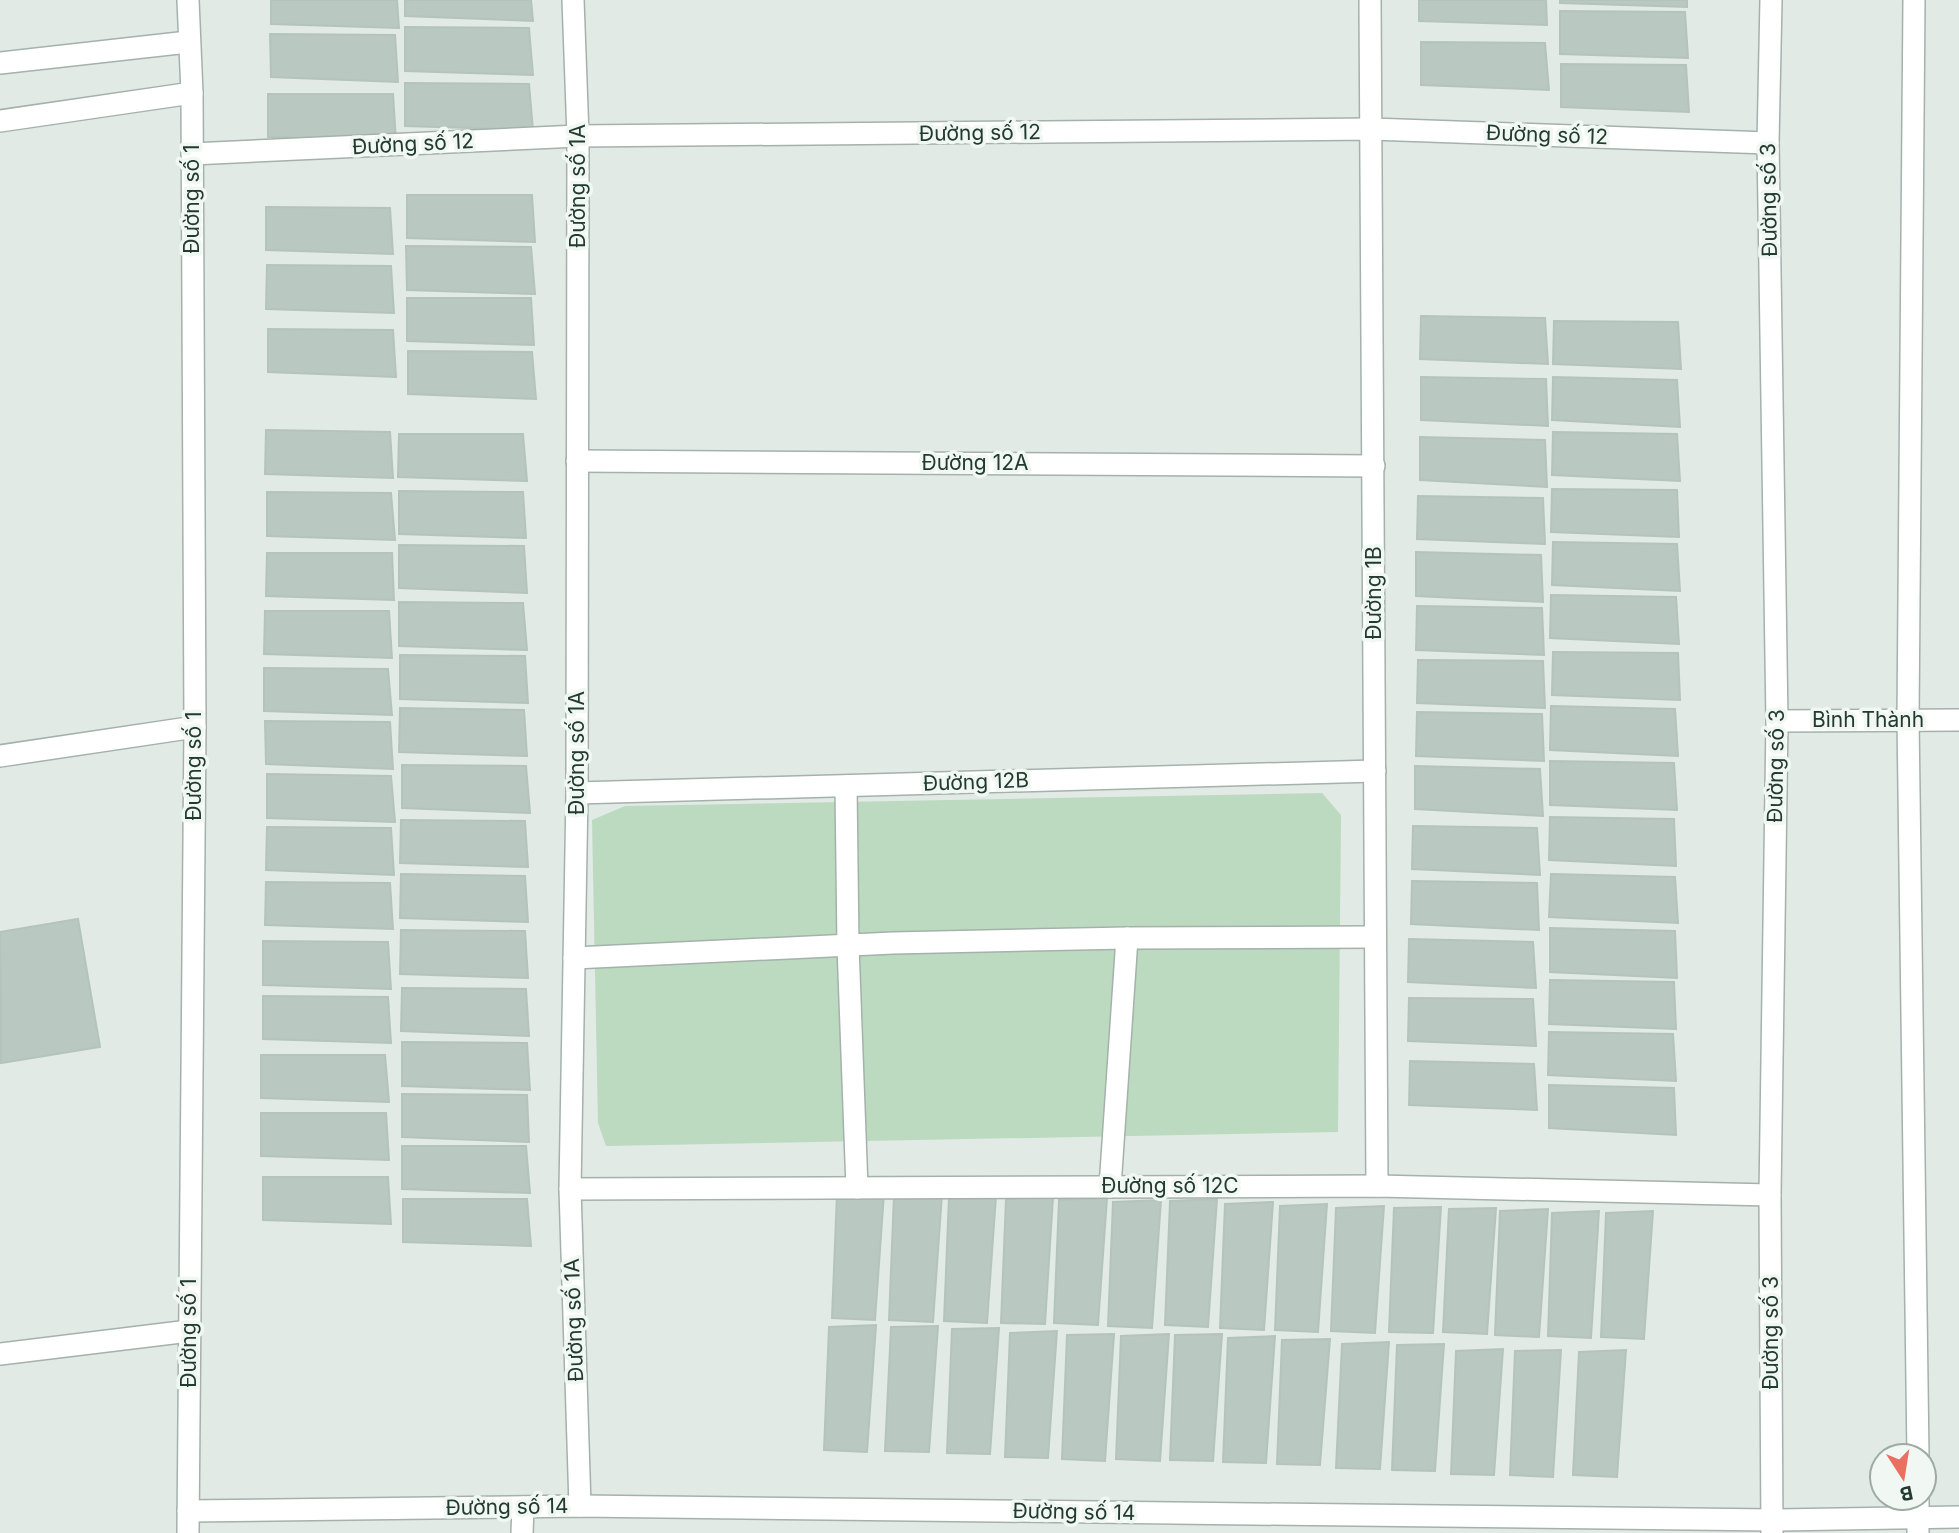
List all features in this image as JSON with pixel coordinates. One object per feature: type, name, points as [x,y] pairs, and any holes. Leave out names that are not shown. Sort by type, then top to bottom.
[{"type":"street","name":"Đường số 1","points":[[188,0],[192,93],[195,727],[188,1533]]},
{"type":"street","name":"Đường số 1A","points":[[573,0],[578,136],[577,793],[570,1189],[580,1506]]},
{"type":"street","name":"Đường 1B","points":[[1370,0],[1377,1186]]},
{"type":"street","name":"Đường số 3","points":[[1771,0],[1768,143],[1777,721],[1770,1195],[1772,1527]]},
{"type":"street","points":[[1914,0],[1909,719],[1918,1442]]},
{"type":"street","points":[[0,63],[188,42]]},
{"type":"street","points":[[0,121],[192,93]]},
{"type":"street","name":"Đường số 12","points":[[192,154],[578,136],[1372,129],[1768,143]]},
{"type":"street","name":"Đường 12A","points":[[577,461],[1374,466]]},
{"type":"street","name":"Bình Thành","points":[[1777,721],[1959,720]]},
{"type":"street","points":[[0,756],[195,727]]},
{"type":"street","name":"Đường 12B","points":[[577,793],[1374,771]]},
{"type":"street","points":[[846,786],[848,946],[857,1188]]},
{"type":"street","points":[[575,958],[848,946],[1127,938],[1376,937]]},
{"type":"street","points":[[1110,1187],[1127,938]]},
{"type":"street","name":"Đường số 12C","points":[[570,1189],[1377,1186],[1770,1195]]},
{"type":"street","points":[[0,1354],[189,1331]]},
{"type":"street","name":"Đường số 14","points":[[188,1511],[580,1506],[1772,1527],[1918,1516],[1959,1517]]},
{"type":"street","points":[[522,1533],[523,1507]]},
{"type":"green space","points":[[1322,793],[1341,815],[1338,1132],[606,1146],[598,1123],[592,820],[625,806]]},
{"type":"building","points":[[271,0],[397,0],[399,28],[271,24]]},
{"type":"building","points":[[405,0],[531,0],[533,21],[405,16]]},
{"type":"building","points":[[1419,0],[1546,0],[1547,25],[1419,21]]},
{"type":"building","points":[[1560,0],[1687,0],[1687,7],[1560,3]]},
{"type":"building","points":[[1560,11],[1685,12],[1688,58],[1560,54]]},
{"type":"building","points":[[405,27],[529,28],[533,75],[405,71]]},
{"type":"building","points":[[270,34],[395,35],[398,82],[271,77]]},
{"type":"building","points":[[1421,42],[1545,43],[1549,90],[1421,85]]},
{"type":"building","points":[[1561,64],[1686,65],[1689,112],[1561,107]]},
{"type":"building","points":[[405,83],[529,84],[533,130],[405,126]]},
{"type":"building","points":[[268,94],[393,94],[396,141],[268,137]]},
{"type":"building","points":[[407,195],[532,195],[535,242],[407,238]]},
{"type":"building","points":[[266,207],[390,208],[393,254],[266,250]]},
{"type":"building","points":[[406,246],[531,247],[535,294],[407,290]]},
{"type":"building","points":[[267,265],[391,266],[394,313],[266,309]]},
{"type":"building","points":[[407,298],[531,298],[534,345],[407,341]]},
{"type":"building","points":[[1421,316],[1545,318],[1548,364],[1420,359]]},
{"type":"building","points":[[1554,321],[1678,322],[1681,369],[1553,364]]},
{"type":"building","points":[[268,329],[393,330],[396,377],[268,372]]},
{"type":"building","points":[[408,351],[532,352],[536,399],[408,394]]},
{"type":"building","points":[[1421,377],[1546,379],[1548,426],[1421,420]]},
{"type":"building","points":[[1553,377],[1677,380],[1680,427],[1552,420]]},
{"type":"building","points":[[266,430],[390,432],[393,478],[265,474]]},
{"type":"building","points":[[1553,432],[1677,434],[1680,481],[1552,475]]},
{"type":"building","points":[[399,434],[523,434],[527,481],[398,477]]},
{"type":"building","points":[[1420,437],[1545,440],[1547,487],[1420,480]]},
{"type":"building","points":[[1552,489],[1677,490],[1679,537],[1551,532]]},
{"type":"building","points":[[399,491],[523,492],[526,538],[399,534]]},
{"type":"building","points":[[267,492],[391,493],[395,540],[267,536]]},
{"type":"building","points":[[1418,496],[1543,498],[1545,544],[1417,539]]},
{"type":"building","points":[[1553,542],[1677,544],[1680,591],[1552,585]]},
{"type":"building","points":[[399,545],[524,546],[527,593],[399,588]]},
{"type":"building","points":[[1416,552],[1541,555],[1543,602],[1416,596]]},
{"type":"building","points":[[267,553],[392,553],[394,600],[266,596]]},
{"type":"building","points":[[1551,595],[1676,597],[1679,644],[1550,638]]},
{"type":"building","points":[[399,602],[523,603],[527,650],[399,646]]},
{"type":"building","points":[[1417,606],[1542,608],[1544,655],[1416,650]]},
{"type":"building","points":[[265,611],[389,611],[392,658],[264,654]]},
{"type":"building","points":[[1553,652],[1678,653],[1680,700],[1552,695]]},
{"type":"building","points":[[400,655],[525,656],[528,703],[400,699]]},
{"type":"building","points":[[1418,660],[1543,661],[1545,708],[1417,703]]},
{"type":"building","points":[[264,668],[388,669],[392,715],[264,711]]},
{"type":"building","points":[[1551,706],[1675,709],[1678,756],[1550,750]]},
{"type":"building","points":[[400,708],[524,710],[527,756],[399,752]]},
{"type":"building","points":[[1417,712],[1542,714],[1544,761],[1416,756]]},
{"type":"building","points":[[265,721],[390,722],[393,769],[266,764]]},
{"type":"building","points":[[1550,761],[1674,763],[1677,810],[1550,805]]},
{"type":"building","points":[[402,765],[526,766],[530,813],[402,808]]},
{"type":"building","points":[[1415,766],[1540,769],[1543,816],[1415,809]]},
{"type":"building","points":[[267,774],[391,776],[395,822],[267,818]]},
{"type":"building","points":[[1550,817],[1674,819],[1676,866],[1549,860]]},
{"type":"building","points":[[401,820],[525,821],[528,867],[400,863]]},
{"type":"building","points":[[1413,826],[1537,828],[1540,875],[1412,869]]},
{"type":"building","points":[[267,827],[391,828],[394,875],[266,870]]},
{"type":"building","points":[[401,874],[525,876],[528,922],[400,918]]},
{"type":"building","points":[[1551,874],[1675,877],[1678,923],[1549,917]]},
{"type":"building","points":[[1412,881],[1537,883],[1539,930],[1411,924]]},
{"type":"building","points":[[266,882],[390,883],[393,929],[265,925]]},
{"type":"building","points":[[78,919],[100,1047],[1,1063],[0,932]]},
{"type":"building","points":[[1550,928],[1675,931],[1677,978],[1550,972]]},
{"type":"building","points":[[401,930],[525,931],[528,978],[400,974]]},
{"type":"building","points":[[1409,939],[1533,942],[1536,988],[1408,982]]},
{"type":"building","points":[[263,941],[388,942],[391,989],[263,985]]},
{"type":"building","points":[[1550,980],[1674,982],[1676,1029],[1549,1024]]},
{"type":"building","points":[[402,988],[526,989],[529,1036],[401,1031]]},
{"type":"building","points":[[263,996],[388,997],[391,1043],[263,1039]]},
{"type":"building","points":[[1409,998],[1533,999],[1536,1046],[1408,1041]]},
{"type":"building","points":[[1549,1032],[1673,1034],[1676,1081],[1548,1075]]},
{"type":"building","points":[[402,1042],[527,1043],[530,1090],[402,1086]]},
{"type":"building","points":[[261,1055],[385,1055],[389,1102],[261,1098]]},
{"type":"building","points":[[1410,1061],[1534,1064],[1537,1110],[1409,1105]]},
{"type":"building","points":[[1549,1085],[1674,1088],[1676,1135],[1549,1128]]},
{"type":"building","points":[[402,1094],[527,1095],[529,1142],[402,1137]]},
{"type":"building","points":[[261,1113],[386,1113],[389,1160],[261,1156]]},
{"type":"building","points":[[402,1146],[526,1146],[530,1193],[402,1189]]},
{"type":"building","points":[[263,1177],[388,1177],[391,1224],[263,1220]]},
{"type":"building","points":[[884,1193],[875,1320],[832,1318],[837,1194]]},
{"type":"building","points":[[942,1194],[933,1322],[889,1320],[894,1196]]},
{"type":"building","points":[[996,1196],[987,1323],[944,1321],[949,1197]]},
{"type":"building","points":[[1053,1197],[1045,1324],[1001,1323],[1006,1199]]},
{"type":"building","points":[[1107,1198],[1098,1325],[1054,1323],[1059,1200]]},
{"type":"building","points":[[403,1199],[527,1199],[531,1246],[403,1242]]},
{"type":"building","points":[[1217,1199],[1208,1327],[1165,1325],[1170,1201]]},
{"type":"building","points":[[1161,1200],[1152,1328],[1108,1326],[1113,1202]]},
{"type":"building","points":[[1273,1202],[1264,1330],[1220,1328],[1225,1204]]},
{"type":"building","points":[[1327,1204],[1318,1332],[1275,1330],[1280,1206]]},
{"type":"building","points":[[1384,1206],[1375,1333],[1331,1331],[1336,1208]]},
{"type":"building","points":[[1441,1207],[1433,1333],[1389,1332],[1394,1208]]},
{"type":"building","points":[[1496,1208],[1487,1334],[1443,1332],[1449,1209]]},
{"type":"building","points":[[1548,1209],[1539,1337],[1495,1335],[1500,1211]]},
{"type":"building","points":[[1599,1211],[1591,1338],[1548,1336],[1552,1213]]},
{"type":"building","points":[[1653,1211],[1644,1339],[1601,1337],[1606,1213]]},
{"type":"building","points":[[876,1325],[867,1452],[824,1450],[829,1327]]},
{"type":"building","points":[[938,1326],[929,1452],[885,1451],[891,1327]]},
{"type":"building","points":[[999,1328],[990,1454],[947,1453],[952,1329]]},
{"type":"building","points":[[1057,1331],[1048,1458],[1005,1457],[1010,1333]]},
{"type":"building","points":[[1114,1334],[1105,1461],[1062,1459],[1067,1335]]},
{"type":"building","points":[[1169,1334],[1160,1461],[1116,1459],[1121,1336]]},
{"type":"building","points":[[1222,1334],[1213,1461],[1170,1460],[1175,1335]]},
{"type":"building","points":[[1275,1336],[1266,1463],[1223,1462],[1228,1338]]},
{"type":"building","points":[[1330,1339],[1320,1465],[1277,1464],[1282,1340]]},
{"type":"building","points":[[1389,1342],[1380,1469],[1336,1468],[1342,1344]]},
{"type":"building","points":[[1444,1344],[1435,1471],[1392,1470],[1397,1345]]},
{"type":"building","points":[[1503,1349],[1494,1475],[1451,1474],[1456,1351]]},
{"type":"building","points":[[1561,1350],[1553,1477],[1510,1475],[1515,1351]]},
{"type":"building","points":[[1626,1350],[1617,1477],[1573,1475],[1579,1352]]}]
